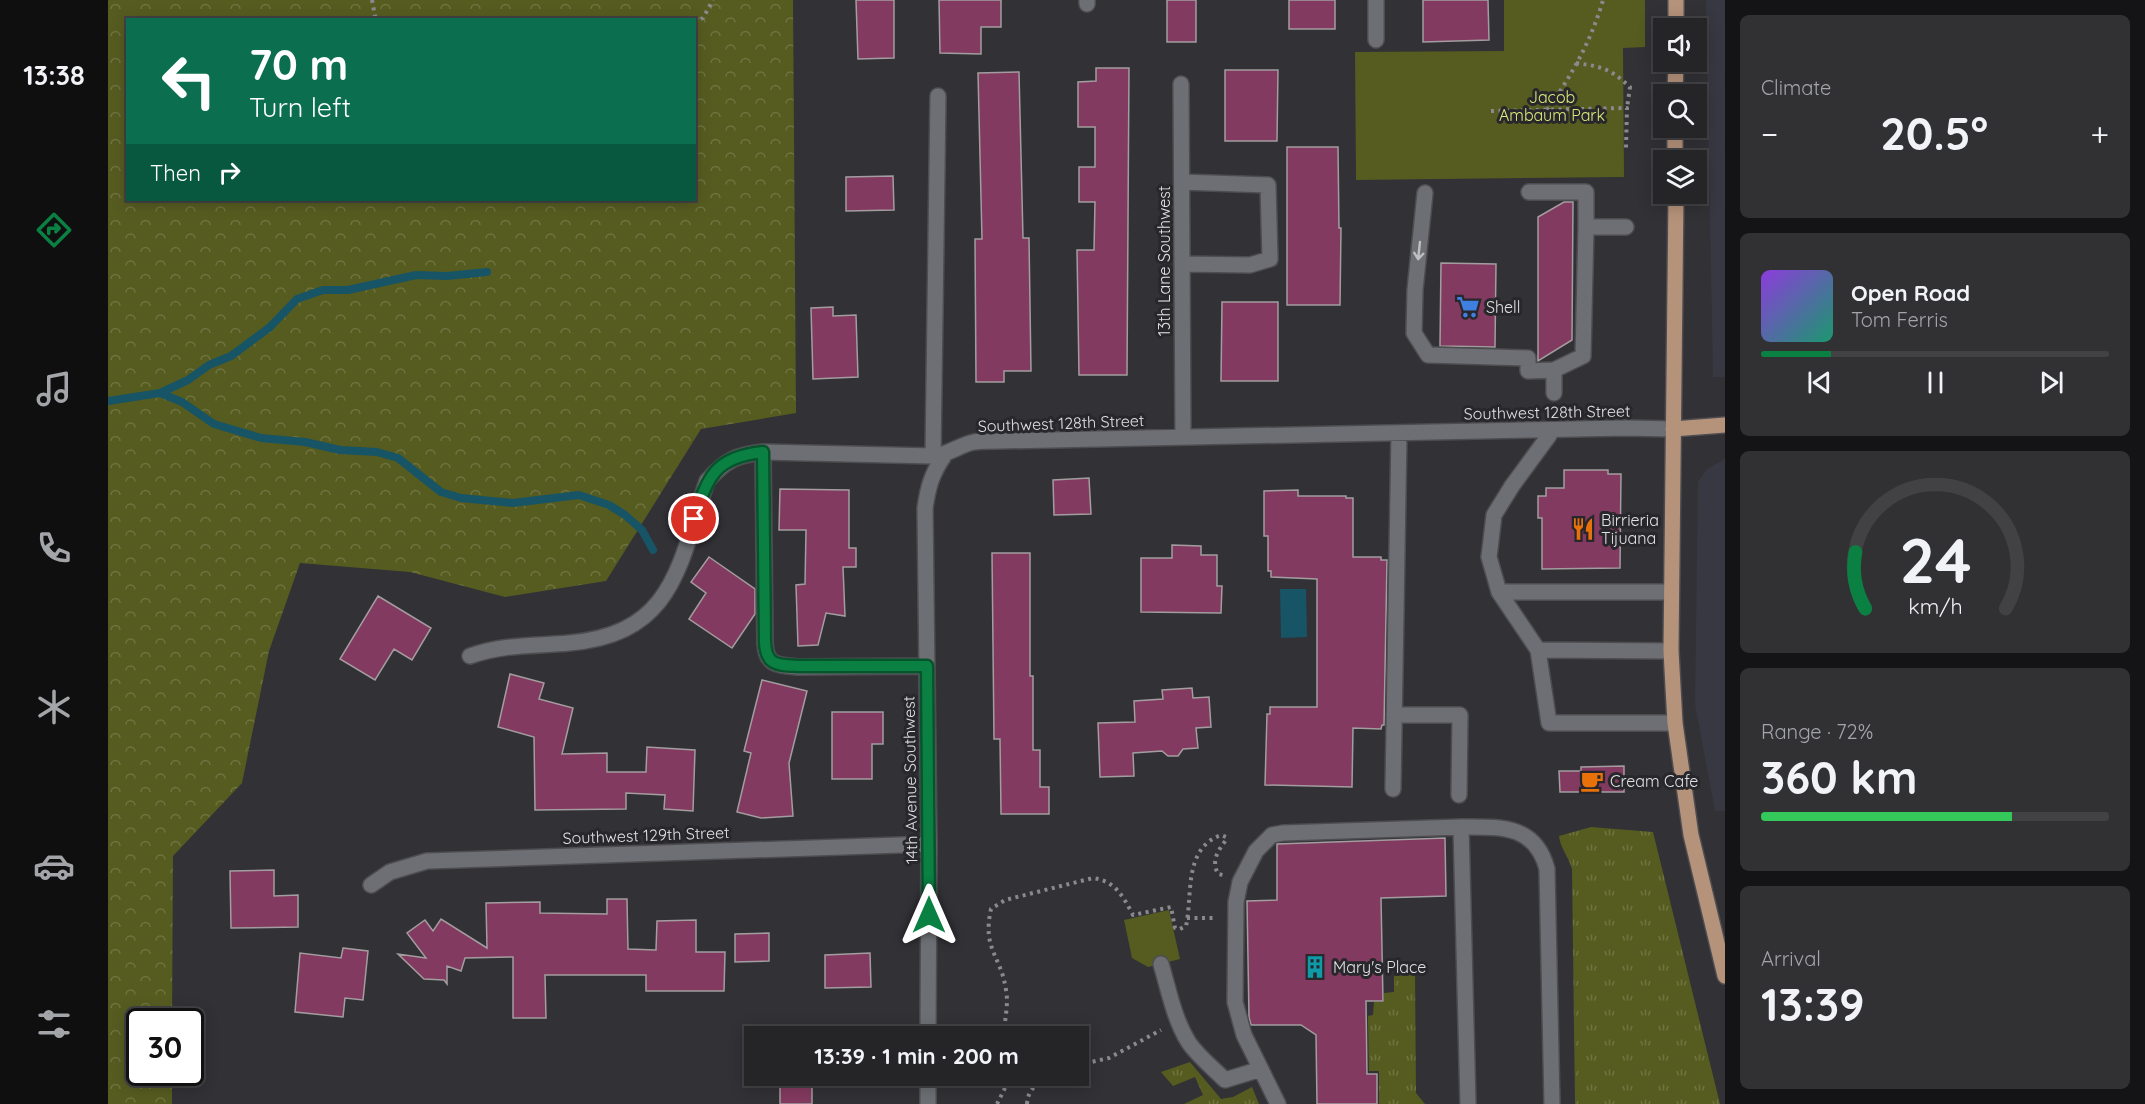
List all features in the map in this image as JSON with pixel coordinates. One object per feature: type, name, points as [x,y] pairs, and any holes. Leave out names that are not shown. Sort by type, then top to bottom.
[{"type":"main road","points":[[1676,0],[1676,18]]},
{"type":"main road","points":[[1676,204],[1671,592],[1671,651],[1675,723],[1691,835],[1725,976]]},
{"type":"main road","name":"Southwest 128th Street","points":[[1673,429],[1725,424]]},
{"type":"street","points":[[1376,0],[1376,40]]},
{"type":"street","name":"13th Lane Southwest","points":[[1181,84],[1183,437]]},
{"type":"street","points":[[938,96],[939,456]]},
{"type":"street","points":[[1182,182],[1268,185],[1270,259],[1250,265],[1182,264]]},
{"type":"street","points":[[1425,193],[1415,290],[1414,333],[1428,355],[1528,358],[1528,371],[1554,370],[1583,356],[1586,192],[1529,192]]},
{"type":"street","points":[[1586,227],[1626,227]]},
{"type":"street","points":[[1554,370],[1554,393]]},
{"type":"street","name":"Southwest 128th Street","points":[[470,656],[490,648],[510,645],[592,640],[615,634],[639,621],[654,608],[675,576],[707,481],[718,469],[743,454],[763,452],[939,456],[974,442],[1673,429]]},
{"type":"street","points":[[1553,430],[1494,515],[1489,557],[1499,592],[1538,650],[1549,723],[1675,723]]},
{"type":"street","points":[[1393,789],[1400,433]]},
{"type":"street","points":[[763,452],[765,654],[769,661],[780,665],[798,666],[927,666]]},
{"type":"street","name":"14th Avenue Southwest","points":[[928,1026],[929,844],[925,508],[928,485],[939,456]]},
{"type":"street","points":[[1499,592],[1671,592]]},
{"type":"street","points":[[1538,650],[1671,651]]},
{"type":"street","points":[[1394,715],[1460,715],[1459,795]]},
{"type":"street","points":[[1461,826],[1468,1104]]},
{"type":"street","points":[[1278,1104],[1244,1035],[1235,1002],[1236,902],[1242,879],[1256,851],[1272,835],[1283,833],[1502,826],[1534,842],[1543,855],[1547,869],[1552,1104]]},
{"type":"street","name":"Southwest 129th Street","points":[[371,885],[390,872],[427,861],[929,844]]},
{"type":"street","points":[[1161,964],[1177,1021],[1203,1059],[1225,1080],[1261,1069]]},
{"type":"street","points":[[928,1086],[928,1104]]},
{"type":"path","points":[[372,0],[376,18]]},
{"type":"path","points":[[696,21],[703,18],[713,0]]},
{"type":"path","points":[[1547,110],[1563,88],[1596,25],[1603,0]]},
{"type":"path","points":[[1576,63],[1603,67],[1614,72],[1630,87],[1626,148]]},
{"type":"path","points":[[1491,111],[1627,108]]},
{"type":"path","points":[[1004,1026],[1006,989],[988,939],[988,923],[991,909],[1005,900],[1093,878],[1105,880],[1119,890],[1133,916],[1171,908],[1174,928],[1180,929],[1186,926],[1192,868],[1197,854],[1205,844],[1221,835],[1226,837],[1226,840],[1214,861],[1215,870],[1218,874],[1242,879]]},
{"type":"path","points":[[1187,918],[1216,918]]},
{"type":"path","points":[[1089,1063],[1109,1058],[1177,1021]]},
{"type":"path","points":[[997,1104],[1006,1086]]},
{"type":"path","points":[[1027,1104],[1028,1094],[1034,1086]]},
{"type":"shaded area","points":[[1706,0],[1725,0],[1725,377],[1713,377]]},
{"type":"shaded area","points":[[1725,459],[1725,811],[1715,811],[1695,704],[1698,482],[1707,469]]},
{"type":"green space","points":[[108,0],[793,0],[796,413],[701,429],[606,581],[505,597],[410,572],[300,563],[269,651],[242,783],[173,856],[172,1008],[126,1008],[126,1086],[172,1086],[172,1104],[108,1104]]},
{"type":"green space","name":"Jacob Ambaum Park","points":[[1504,0],[1645,0],[1645,47],[1623,48],[1624,177],[1356,180],[1355,52],[1504,51]]},
{"type":"green space","points":[[1591,827],[1653,832],[1720,1104],[1575,1104],[1572,869],[1559,836]]},
{"type":"green space","points":[[1169,910],[1180,959],[1148,967],[1132,958],[1124,920]]},
{"type":"green space","points":[[1409,972],[1415,973],[1416,1093],[1425,1104],[1379,1104],[1379,1071],[1369,1071],[1368,1016],[1373,1015],[1374,1002],[1384,1002],[1384,993],[1394,992],[1394,976],[1408,975]]},
{"type":"green space","points":[[1190,1062],[1221,1099],[1233,1097],[1252,1087],[1259,1104],[1184,1104],[1203,1095],[1195,1077],[1173,1086],[1161,1072]]},
{"type":"water","points":[[1280,589],[1306,589],[1307,637],[1281,638]]},
{"type":"building","points":[[856,0],[894,0],[894,58],[858,59]]},
{"type":"building","points":[[939,0],[1001,0],[1001,27],[981,27],[981,54],[940,53]]},
{"type":"building","points":[[1167,0],[1196,0],[1196,42],[1167,42]]},
{"type":"building","points":[[1289,0],[1335,0],[1335,29],[1289,29]]},
{"type":"building","points":[[1423,0],[1488,0],[1489,40],[1423,42]]},
{"type":"building","points":[[1096,68],[1129,68],[1127,375],[1079,375],[1077,250],[1094,250],[1095,202],[1079,202],[1079,167],[1095,167],[1095,127],[1078,127],[1078,82],[1096,81]]},
{"type":"building","points":[[1225,70],[1278,70],[1277,141],[1225,141]]},
{"type":"building","points":[[1019,72],[1023,238],[1029,238],[1031,371],[1004,371],[1004,382],[976,382],[975,239],[982,239],[978,73]]},
{"type":"building","points":[[1287,147],[1338,147],[1339,228],[1341,228],[1340,305],[1287,305]]},
{"type":"building","points":[[893,176],[894,210],[846,211],[846,177]]},
{"type":"building","name":"Shell","points":[[1564,202],[1573,202],[1572,340],[1538,361],[1538,217]]},
{"type":"building","name":"Shell","points":[[1441,263],[1496,264],[1495,347],[1440,346]]},
{"type":"building","points":[[1222,302],[1278,302],[1278,381],[1221,381]]},
{"type":"building","points":[[833,307],[833,316],[856,315],[858,377],[813,379],[811,308]]},
{"type":"building","name":"Birrieria Tijuana","points":[[1564,470],[1608,470],[1608,474],[1621,474],[1620,568],[1542,569],[1542,518],[1538,518],[1538,496],[1546,496],[1546,488],[1564,488]]},
{"type":"building","points":[[1089,478],[1091,514],[1054,515],[1053,480]]},
{"type":"building","points":[[780,489],[849,490],[849,548],[856,548],[856,567],[843,567],[845,616],[826,613],[818,645],[798,646],[796,585],[805,584],[806,530],[779,530]]},
{"type":"building","points":[[1298,490],[1298,496],[1353,498],[1353,557],[1381,557],[1381,560],[1387,560],[1384,725],[1381,729],[1353,728],[1352,787],[1265,785],[1267,714],[1270,714],[1270,707],[1317,707],[1317,579],[1271,577],[1271,571],[1268,571],[1268,536],[1264,536],[1264,491]]},
{"type":"building","points":[[1172,545],[1201,546],[1201,555],[1217,555],[1217,586],[1222,586],[1221,613],[1141,612],[1141,558],[1172,558]]},
{"type":"building","points":[[992,553],[1030,553],[1030,676],[1033,676],[1033,750],[1040,750],[1040,787],[1049,787],[1049,814],[1001,814],[1000,739],[994,739]]},
{"type":"building","points":[[709,557],[755,589],[755,614],[732,648],[689,619],[706,593],[691,582]]},
{"type":"building","points":[[378,596],[431,628],[412,660],[394,649],[375,680],[340,659]]},
{"type":"building","points":[[510,674],[544,683],[539,699],[573,708],[562,754],[607,753],[607,772],[646,772],[647,747],[695,750],[693,811],[664,809],[665,795],[626,793],[626,809],[535,810],[534,737],[498,727]]},
{"type":"building","points":[[762,680],[807,691],[789,763],[793,816],[761,818],[737,812],[751,753],[744,751]]},
{"type":"building","points":[[1192,688],[1193,698],[1209,697],[1211,727],[1196,728],[1198,748],[1183,749],[1178,756],[1168,756],[1162,751],[1133,753],[1134,776],[1100,777],[1098,723],[1135,722],[1134,701],[1163,699],[1162,690]]},
{"type":"building","points":[[832,712],[883,712],[883,744],[872,744],[872,779],[832,779]]},
{"type":"building","name":"Cream Cafe","points":[[1624,766],[1624,792],[1560,792],[1559,771],[1581,771],[1581,767]]},
{"type":"building","name":"Mary's Place","points":[[1445,838],[1446,896],[1381,898],[1383,1001],[1366,1001],[1367,1074],[1377,1074],[1377,1104],[1317,1104],[1316,1035],[1301,1025],[1251,1025],[1247,901],[1277,900],[1277,844]]},
{"type":"building","points":[[274,870],[274,896],[298,895],[298,927],[231,928],[230,871]]},
{"type":"building","points":[[607,899],[627,899],[628,949],[656,950],[657,921],[696,920],[696,952],[725,952],[724,991],[646,991],[646,975],[545,975],[546,1018],[513,1018],[513,957],[465,958],[461,971],[447,966],[447,984],[444,980],[424,979],[398,954],[426,958],[407,933],[425,920],[433,931],[441,919],[487,948],[486,903],[540,902],[540,913],[607,914]]},
{"type":"building","points":[[769,933],[769,961],[735,962],[735,934]]},
{"type":"building","points":[[343,948],[368,951],[363,1000],[345,998],[343,1017],[295,1012],[300,953],[341,958]]},
{"type":"building","points":[[870,953],[871,987],[825,988],[825,955]]},
{"type":"building","points":[[780,1086],[812,1086],[812,1104],[780,1104]]},
{"type":"waterway","points":[[160,393],[188,380],[209,365],[231,356],[270,327],[297,299],[323,290],[348,290],[416,275],[447,276],[487,272]]},
{"type":"waterway","points":[[108,401],[160,393],[182,402],[214,424],[261,438],[305,442],[340,450],[377,452],[398,458],[441,492],[461,498],[513,503],[579,495],[609,505],[625,515],[642,530],[653,550]]},
{"type":"place","name":"Shell","points":[[1468,307]]},
{"type":"place","name":"Birrieria Tijuana","points":[[1583,529]]},
{"type":"place","name":"Cream Cafe","points":[[1592,781]]},
{"type":"place","name":"Mary's Place","points":[[1315,967]]},
{"type":"route","points":[[694,519],[707,481],[718,469],[743,454],[763,452],[765,654],[769,661],[780,665],[798,666],[927,666],[929,915]]}]
